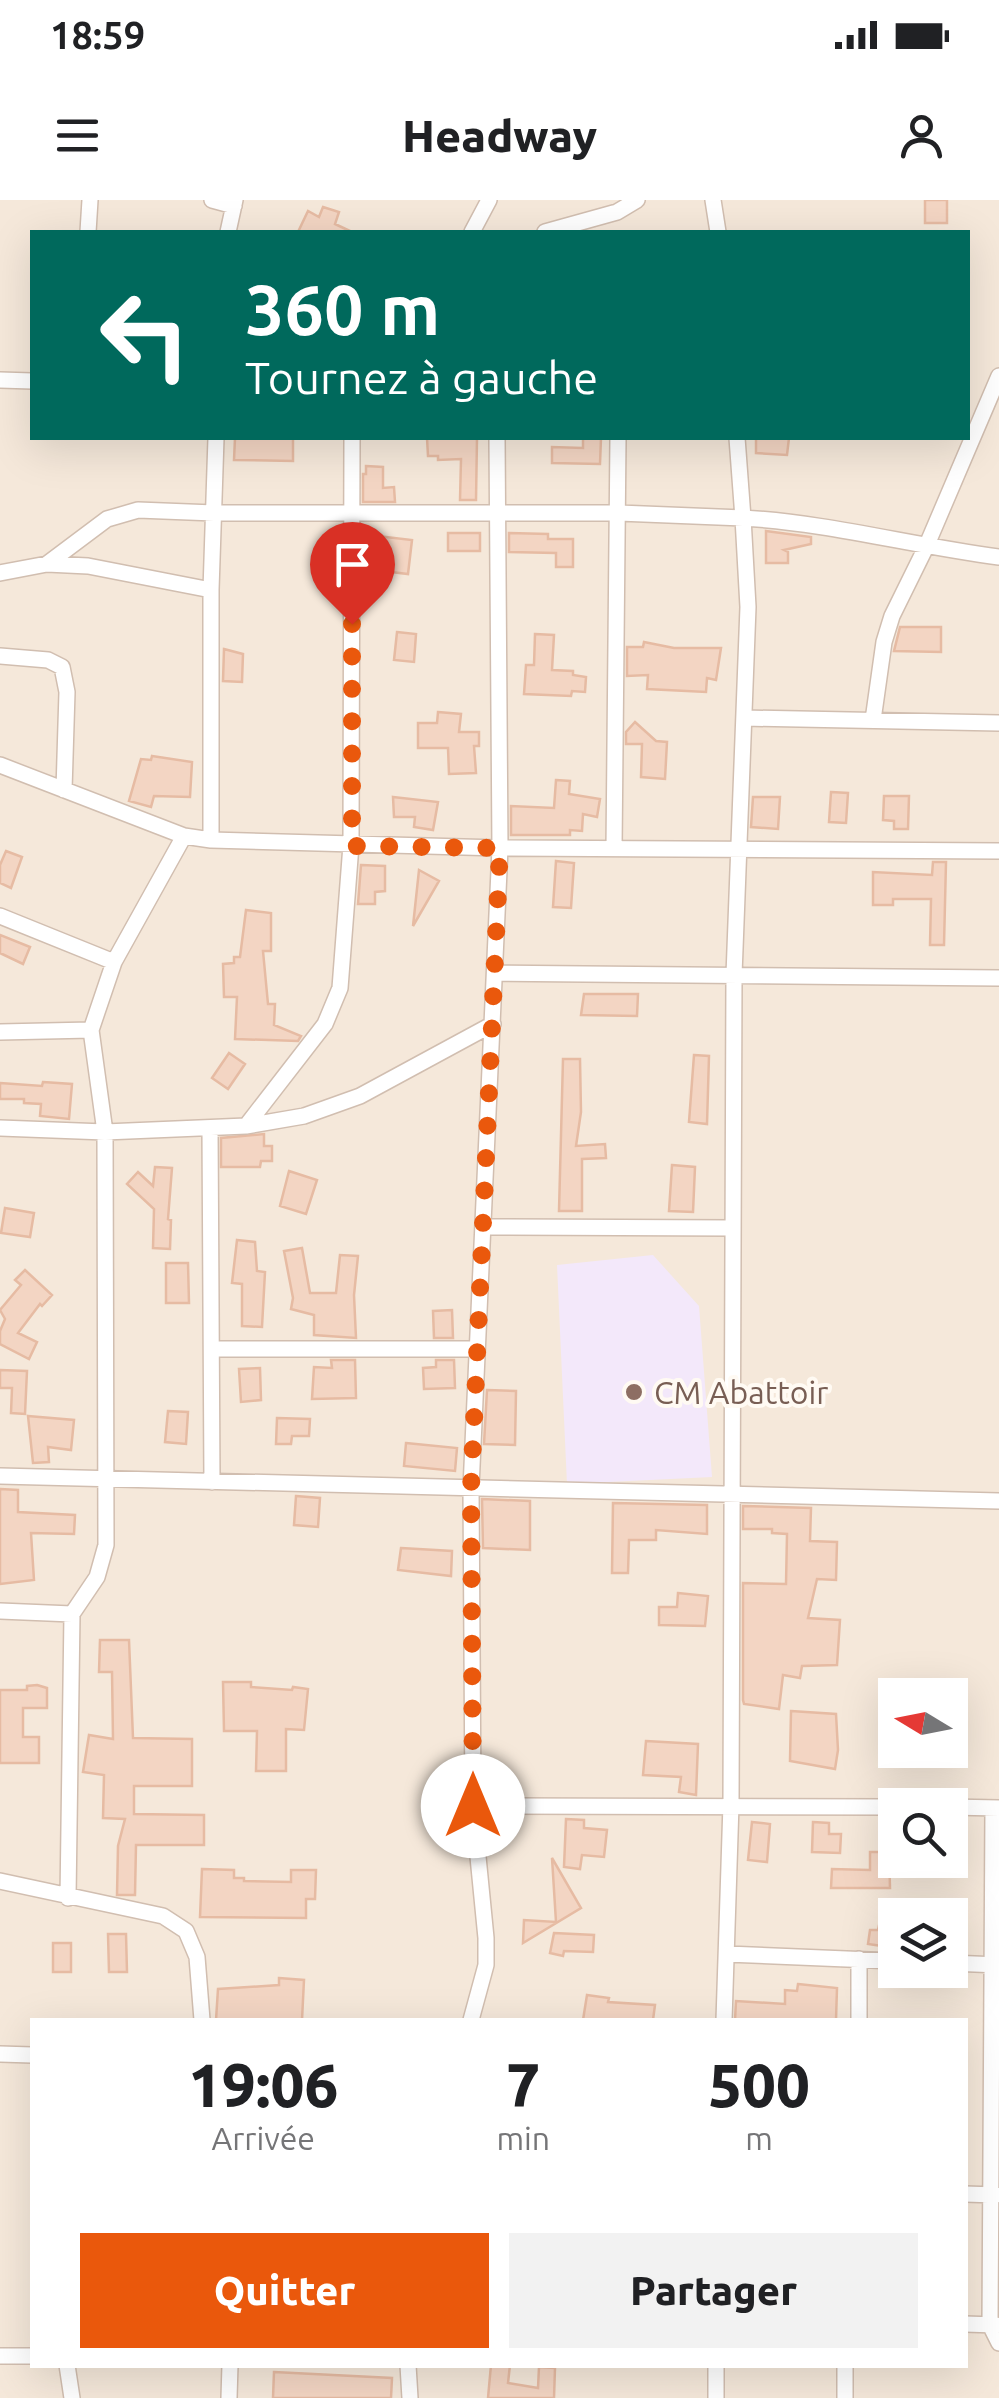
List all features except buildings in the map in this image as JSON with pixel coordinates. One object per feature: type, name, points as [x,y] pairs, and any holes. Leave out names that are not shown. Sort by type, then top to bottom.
[{"type":"street","points":[[88,230],[90,200]]},
{"type":"street","points":[[212,200],[234,203],[228,230]]},
{"type":"street","points":[[473,230],[489,200]]},
{"type":"street","points":[[552,230],[617,212],[637,200]]},
{"type":"street","points":[[713,200],[718,230]]},
{"type":"street","points":[[617,212],[617,230]]},
{"type":"street","points":[[873,720],[888,628],[999,376]]},
{"type":"street","points":[[0,380],[30,380]]},
{"type":"street","points":[[210,840],[216,440]]},
{"type":"street","points":[[246,1126],[334,1008],[340,988],[352,846],[352,440]]},
{"type":"street","points":[[472,2018],[486,1964],[473,1806],[471,1488],[500,848],[497,440]]},
{"type":"street","points":[[614,849],[618,440]]},
{"type":"street","points":[[724,2018],[730,1804],[734,974],[748,607],[737,440]]},
{"type":"street","points":[[47,564],[107,519],[138,510],[214,514],[619,513],[743,518],[796,521],[926,548],[999,558]]},
{"type":"street","points":[[0,573],[47,564],[88,566],[211,590]]},
{"type":"street","points":[[0,656],[48,660],[62,667],[67,692],[64,790]]},
{"type":"street","points":[[744,718],[999,723]]},
{"type":"street","points":[[0,765],[184,836],[210,840],[352,846],[999,852]]},
{"type":"street","points":[[68,1898],[72,1614],[97,1577],[106,1545],[105,1132],[91,1030],[114,962],[184,836]]},
{"type":"street","points":[[0,916],[114,962]]},
{"type":"street","points":[[495,973],[999,978]]},
{"type":"street","points":[[0,1128],[105,1132],[210,1128],[304,1116],[360,1096],[493,1024]]},
{"type":"street","points":[[0,1032],[91,1030]]},
{"type":"street","points":[[210,1128],[212,1482]]},
{"type":"street","points":[[484,1227],[732,1228]]},
{"type":"street","points":[[212,1350],[478,1350]]},
{"type":"street","points":[[0,1476],[999,1501]]},
{"type":"street","points":[[0,1611],[72,1614]]},
{"type":"street","points":[[473,1806],[878,1806]]},
{"type":"street","points":[[968,1807],[996,1808],[994,2195],[995,2325],[999,2342]]},
{"type":"street","points":[[0,1881],[163,1916],[186,1931],[197,1956],[202,2018]]},
{"type":"street","points":[[727,1954],[878,1960]]},
{"type":"street","points":[[858,1959],[859,2018]]},
{"type":"street","points":[[968,1964],[996,1965]]},
{"type":"street","points":[[0,2054],[30,2055]]},
{"type":"street","points":[[968,2194],[994,2195]]},
{"type":"street","points":[[968,2324],[995,2325]]},
{"type":"street","points":[[0,2356],[30,2356]]},
{"type":"street","points":[[67,2368],[72,2398]]},
{"type":"street","points":[[228,2398],[230,2368]]},
{"type":"street","points":[[408,2368],[410,2398]]},
{"type":"street","points":[[716,2368],[716,2398]]},
{"type":"street","points":[[846,2368],[846,2398]]},
{"type":"shaded area","points":[[0,200],[999,200],[999,2398],[0,2398]]},
{"type":"shaded area","name":"CM Abattoir","points":[[653,1255],[699,1306],[712,1477],[567,1484],[557,1265]]},
{"type":"place","name":"CM Abattoir","points":[[634,1392]]},
{"type":"route","points":[[352,624],[352,846],[500,848],[471,1488],[473,1806]]}]
